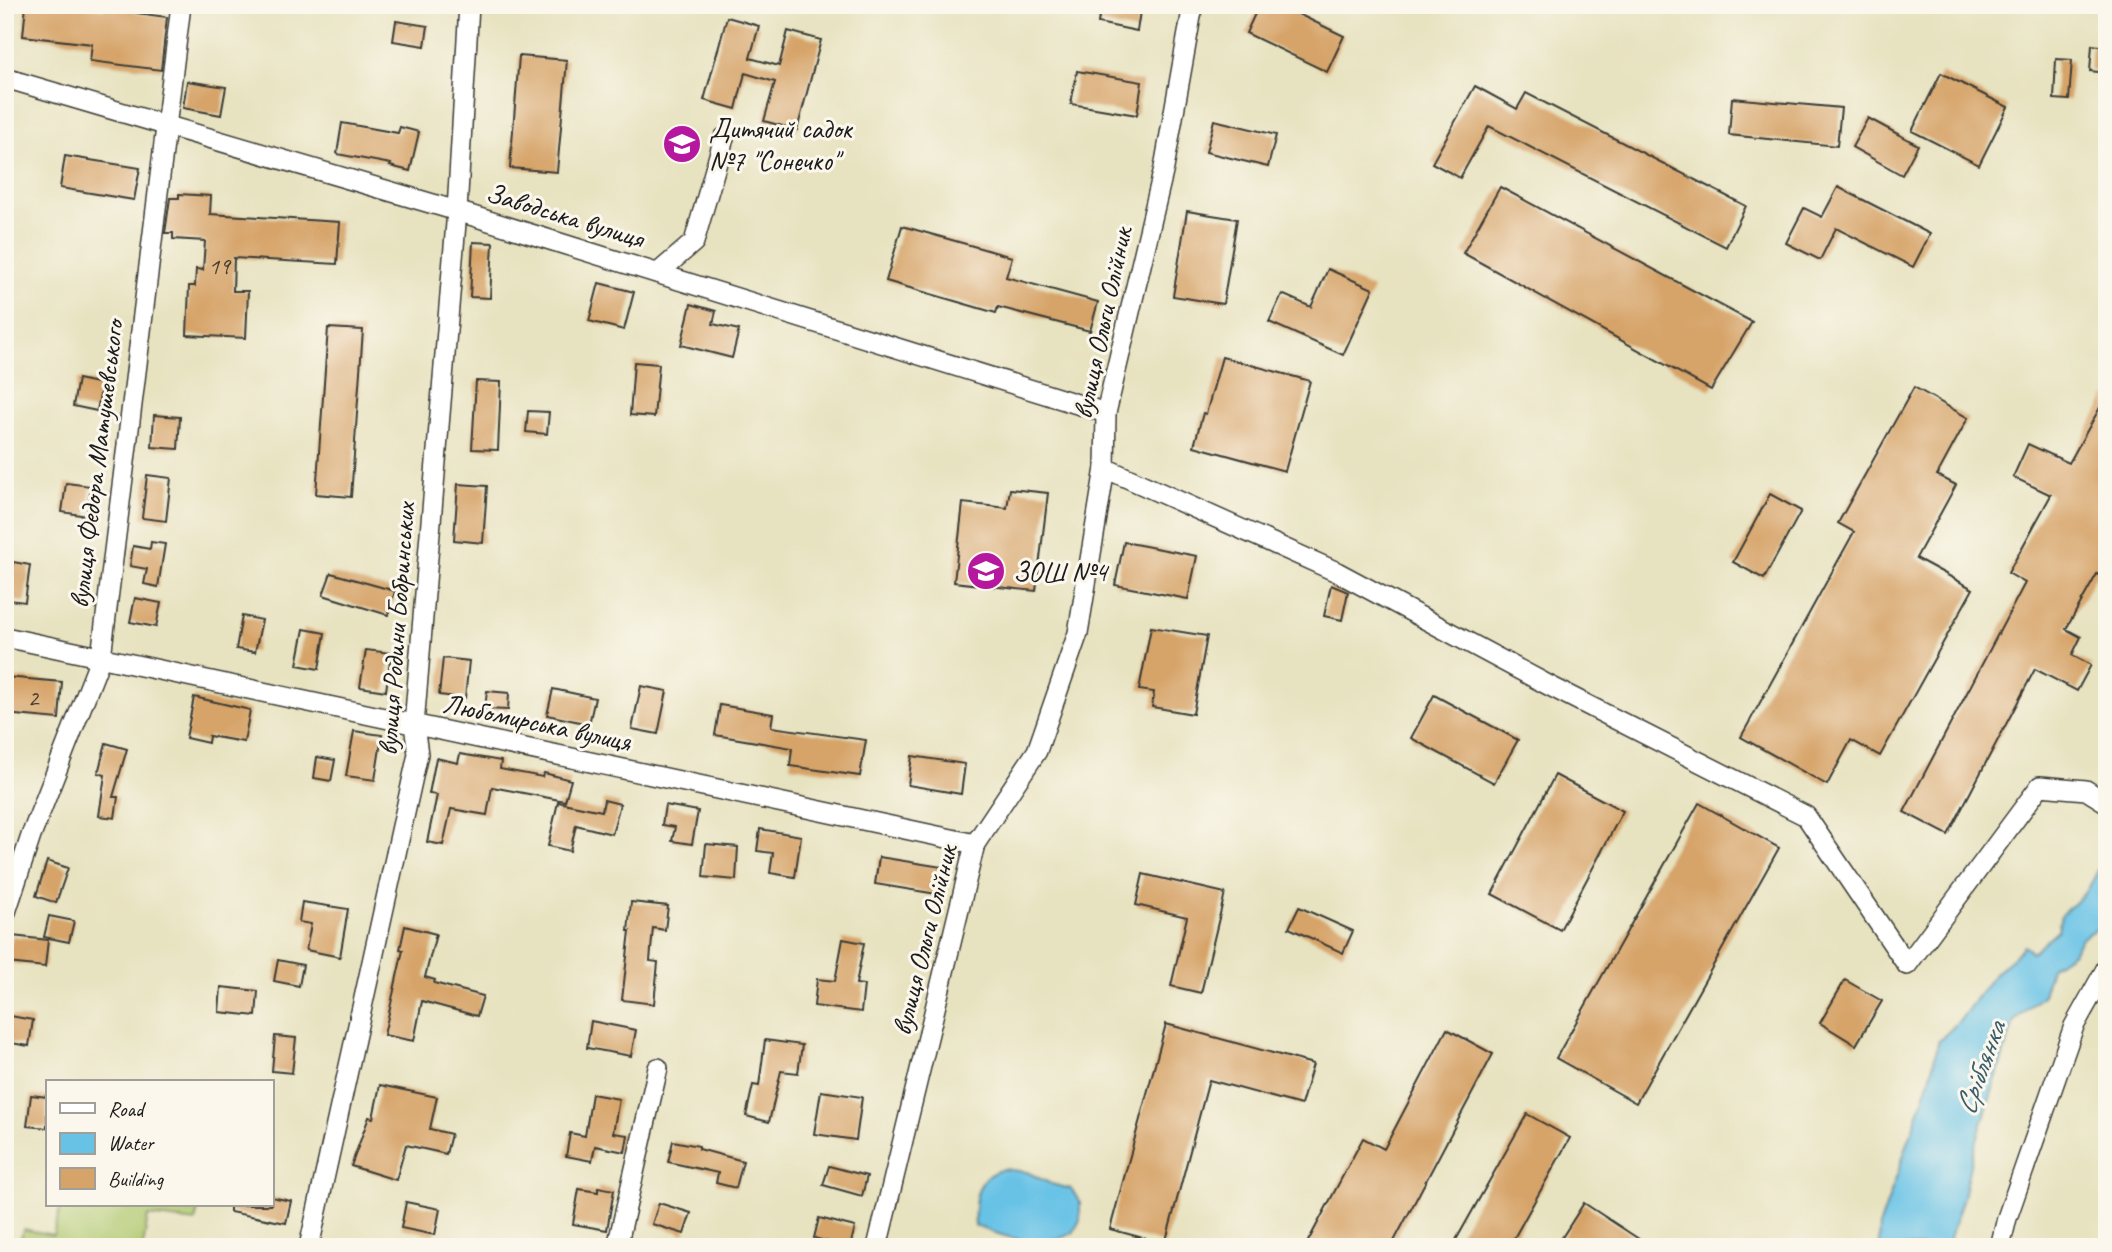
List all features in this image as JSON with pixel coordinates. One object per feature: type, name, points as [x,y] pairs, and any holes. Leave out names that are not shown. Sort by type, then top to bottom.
[{"type":"street","name":"вулиця Федора Матушевського","points":[[5,915],[31,836],[101,657],[164,125],[181,5]]},
{"type":"street","name":"вулиця Родини Бобринських","points":[[309,1247],[418,754],[414,724],[457,211],[469,5]]},
{"type":"street","name":"вулиця Ольги Олійник","points":[[877,1247],[975,844],[1037,751],[1078,633],[1105,468],[1106,413],[1164,168],[1193,5]]},
{"type":"street","name":"Заводська вулиця","points":[[5,78],[457,211],[1106,413]]},
{"type":"street","points":[[658,273],[694,242],[724,138]]},
{"type":"street","points":[[1105,468],[1337,572],[1548,685],[1806,816],[1907,965],[2040,786],[2086,790],[2103,801]]},
{"type":"street","name":"Любомирська вулиця","points":[[5,638],[975,844]]},
{"type":"street","points":[[2000,1247],[2007,1219],[2074,1026],[2107,967]]},
{"type":"street","points":[[617,1247],[658,1068]]},
{"type":"green space","points":[[61,1206],[199,1206],[195,1222],[148,1216],[143,1247],[19,1247],[23,1229],[53,1235]]},
{"type":"water","name":"Сріблянка","points":[[2107,854],[2107,923],[2082,938],[2073,952],[2051,967],[2043,995],[2014,1021],[1947,1247],[1879,1247],[1880,1224],[1930,1079],[1938,1042],[1961,1019],[1991,978],[2024,946],[2032,952],[2058,930],[2061,915],[2087,891]]},
{"type":"water","points":[[1003,1169],[1027,1172],[1051,1184],[1071,1189],[1080,1202],[1080,1220],[1073,1233],[1049,1241],[1028,1241],[975,1226],[979,1187],[989,1176]]},
{"type":"building","points":[[26,5],[74,5],[105,9],[105,5],[137,5],[136,13],[167,17],[161,70],[90,61],[92,44],[23,36]]},
{"type":"building","points":[[1101,5],[1141,5],[1137,31],[1098,23]]},
{"type":"building","points":[[1259,5],[1299,5],[1296,13],[1344,36],[1327,72],[1246,33]]},
{"type":"building","points":[[727,17],[759,26],[750,58],[779,66],[788,31],[821,40],[797,130],[764,121],[775,82],[745,73],[736,109],[704,100]]},
{"type":"building","points":[[396,21],[428,26],[425,46],[393,41]]},
{"type":"building","points":[[2092,45],[2107,47],[2107,73],[2090,71]]},
{"type":"building","points":[[519,56],[567,60],[557,172],[510,168]]},
{"type":"building","points":[[2056,59],[2072,60],[2069,100],[2054,99]]},
{"type":"building","points":[[1077,71],[1142,82],[1137,115],[1071,104]]},
{"type":"building","points":[[1941,73],[2008,107],[1979,165],[1912,131]]},
{"type":"building","points":[[187,81],[226,87],[221,115],[183,108]]},
{"type":"building","points":[[1475,86],[1517,109],[1526,93],[1746,206],[1726,247],[1489,126],[1460,178],[1432,163]]},
{"type":"building","points":[[1732,98],[1841,108],[1837,146],[1729,135]]},
{"type":"building","points":[[1868,118],[1918,145],[1902,175],[1852,147]]},
{"type":"building","points":[[1214,120],[1276,135],[1268,167],[1206,152]]},
{"type":"building","points":[[342,123],[398,133],[400,127],[419,132],[410,171],[390,166],[391,164],[337,154]]},
{"type":"building","points":[[65,156],[140,168],[134,200],[60,188]]},
{"type":"building","points":[[1500,187],[1752,322],[1711,390],[1463,253]]},
{"type":"building","points":[[1838,187],[1930,234],[1913,267],[1836,228],[1820,260],[1786,243],[1804,208],[1822,217]]},
{"type":"building","points":[[179,194],[211,196],[210,214],[340,222],[337,264],[234,258],[233,291],[248,291],[246,338],[187,335],[189,286],[195,286],[196,269],[203,270],[205,241],[173,239],[173,233],[165,233],[170,198],[179,198]]},
{"type":"building","points":[[1187,211],[1237,219],[1223,304],[1173,296]]},
{"type":"building","points":[[902,226],[1012,257],[1006,277],[1098,302],[1090,331],[998,307],[996,313],[886,281]]},
{"type":"building","points":[[473,242],[493,243],[490,298],[470,297]]},
{"type":"building","points":[[1328,269],[1373,289],[1343,355],[1269,322],[1282,294],[1311,307]]},
{"type":"building","points":[[599,283],[634,292],[624,330],[589,321]]},
{"type":"building","points":[[691,304],[716,311],[713,324],[739,330],[732,358],[681,345]]},
{"type":"building","points":[[328,328],[363,330],[351,497],[316,494]]},
{"type":"building","points":[[1222,357],[1310,381],[1285,471],[1194,446]]},
{"type":"building","points":[[634,362],[659,364],[654,417],[630,415]]},
{"type":"building","points":[[78,379],[102,384],[97,411],[73,406]]},
{"type":"building","points":[[476,381],[501,382],[498,450],[472,449]]},
{"type":"building","points":[[1914,387],[1968,418],[1937,475],[1956,485],[1916,558],[1973,589],[1880,756],[1851,740],[1827,785],[1741,737],[1854,532],[1838,523]]},
{"type":"building","points":[[2107,395],[2107,580],[2097,574],[2066,629],[2081,637],[2072,655],[2091,665],[2077,691],[2035,669],[1948,835],[1904,812],[2025,583],[2008,573],[2051,495],[2013,477],[2028,444],[2069,463]]},
{"type":"building","points":[[528,411],[549,412],[547,434],[526,432]]},
{"type":"building","points":[[154,415],[180,417],[178,449],[152,447]]},
{"type":"building","points":[[147,475],[171,478],[166,521],[142,518]]},
{"type":"building","points":[[66,483],[91,486],[87,516],[62,512]]},
{"type":"building","points":[[458,484],[487,486],[483,543],[454,540]]},
{"type":"building","points":[[1010,489],[1048,493],[1036,591],[954,582],[963,503],[1007,508]]},
{"type":"building","points":[[1770,494],[1801,511],[1764,579],[1733,562]]},
{"type":"building","points":[[151,542],[165,544],[158,587],[144,584],[147,569],[130,566],[133,546],[150,549]]},
{"type":"building","points":[[1124,542],[1197,556],[1188,599],[1115,585]]},
{"type":"building","points":[[13,562],[30,565],[25,602],[8,600]]},
{"type":"building","points":[[331,573],[395,591],[388,615],[323,595]]},
{"type":"building","points":[[1331,585],[1348,592],[1342,620],[1324,616]]},
{"type":"building","points":[[135,598],[161,603],[156,627],[130,622]]},
{"type":"building","points":[[242,616],[262,620],[255,652],[236,649]]},
{"type":"building","points":[[1151,627],[1207,636],[1193,714],[1152,707],[1154,692],[1139,690]]},
{"type":"building","points":[[304,629],[325,633],[319,669],[297,665]]},
{"type":"building","points":[[366,650],[391,653],[386,691],[360,687]]},
{"type":"building","points":[[443,658],[469,661],[465,698],[439,695]]},
{"type":"building","points":[[5,677],[62,682],[59,719],[5,714]]},
{"type":"building","points":[[641,686],[667,691],[658,734],[632,729]]},
{"type":"building","points":[[553,689],[595,698],[589,724],[547,715]]},
{"type":"building","points":[[487,691],[509,693],[508,710],[485,709]]},
{"type":"building","points":[[1434,695],[1518,740],[1494,783],[1411,738]]},
{"type":"building","points":[[194,697],[250,710],[244,742],[209,736],[208,743],[186,738]]},
{"type":"building","points":[[720,705],[773,714],[771,727],[866,740],[860,776],[790,766],[792,748],[715,735]]},
{"type":"building","points":[[354,731],[382,735],[375,780],[346,776]]},
{"type":"building","points":[[106,743],[127,749],[113,797],[118,797],[115,818],[99,816],[105,775],[98,773]]},
{"type":"building","points":[[460,754],[501,761],[500,769],[542,777],[544,773],[571,780],[565,801],[492,787],[487,815],[451,809],[443,845],[427,842],[437,795],[429,794],[436,758],[458,763]]},
{"type":"building","points":[[912,756],[965,764],[961,794],[908,785]]},
{"type":"building","points":[[317,757],[335,760],[331,781],[314,778]]},
{"type":"building","points":[[1555,775],[1623,811],[1560,930],[1492,894]]},
{"type":"building","points":[[604,800],[620,804],[612,834],[576,825],[570,851],[548,846],[558,802],[602,811]]},
{"type":"building","points":[[1699,803],[1779,848],[1636,1103],[1556,1058]]},
{"type":"building","points":[[665,805],[698,811],[692,844],[672,841],[675,827],[662,825]]},
{"type":"building","points":[[760,829],[801,836],[795,877],[770,873],[773,853],[757,851]]},
{"type":"building","points":[[706,844],[738,847],[736,880],[703,877]]},
{"type":"building","points":[[879,857],[942,867],[937,894],[875,884]]},
{"type":"building","points":[[47,861],[68,868],[56,903],[36,896]]},
{"type":"building","points":[[1143,874],[1225,893],[1201,993],[1171,986],[1187,917],[1136,905]]},
{"type":"building","points":[[302,902],[348,909],[340,957],[306,950],[311,924],[299,922]]},
{"type":"building","points":[[631,902],[668,906],[665,930],[653,928],[650,961],[658,962],[654,1004],[622,1000]]},
{"type":"building","points":[[1299,907],[1353,931],[1343,953],[1289,928]]},
{"type":"building","points":[[49,916],[74,921],[69,942],[44,937]]},
{"type":"building","points":[[405,926],[436,934],[425,977],[435,980],[434,983],[483,996],[477,1016],[422,1001],[414,1041],[384,1035],[403,950],[400,949]]},
{"type":"building","points":[[12,936],[48,940],[45,967],[8,963]]},
{"type":"building","points":[[843,939],[864,943],[856,984],[864,985],[861,1012],[814,1006],[817,979],[835,981]]},
{"type":"building","points":[[278,960],[303,965],[299,986],[274,981]]},
{"type":"building","points":[[1845,980],[1882,1001],[1856,1045],[1820,1023]]},
{"type":"building","points":[[221,987],[258,991],[256,1016],[219,1012]]},
{"type":"building","points":[[5,1015],[33,1020],[29,1046],[5,1042]]},
{"type":"building","points":[[591,1021],[636,1030],[631,1056],[587,1048]]},
{"type":"building","points":[[1166,1024],[1313,1064],[1301,1105],[1209,1080],[1165,1244],[1110,1229]]},
{"type":"building","points":[[1447,1029],[1493,1054],[1391,1247],[1305,1247],[1363,1138],[1384,1149]]},
{"type":"building","points":[[275,1036],[296,1038],[292,1073],[272,1071]]},
{"type":"building","points":[[765,1040],[802,1045],[798,1073],[781,1071],[769,1122],[746,1116],[753,1085],[759,1086]]},
{"type":"building","points":[[380,1085],[437,1097],[430,1129],[451,1134],[446,1154],[406,1145],[396,1180],[351,1166],[369,1117],[373,1118]]},
{"type":"building","points":[[821,1091],[862,1097],[856,1140],[814,1134]]},
{"type":"building","points":[[592,1094],[619,1099],[613,1133],[628,1135],[625,1152],[595,1146],[592,1161],[566,1156],[570,1133],[585,1136]]},
{"type":"building","points":[[31,1095],[46,1097],[46,1128],[27,1126]]},
{"type":"building","points":[[1527,1114],[1570,1138],[1509,1247],[1452,1247]]},
{"type":"building","points":[[673,1141],[699,1146],[699,1149],[743,1161],[736,1188],[716,1183],[718,1173],[668,1162]]},
{"type":"building","points":[[829,1166],[867,1176],[862,1196],[823,1185]]},
{"type":"building","points":[[598,1187],[614,1190],[607,1230],[573,1224],[579,1189],[598,1192]]},
{"type":"building","points":[[273,1197],[291,1201],[286,1223],[230,1212],[230,1206],[273,1206]]},
{"type":"building","points":[[406,1202],[440,1209],[435,1235],[401,1228]]},
{"type":"building","points":[[659,1203],[691,1213],[684,1234],[652,1224]]},
{"type":"building","points":[[1584,1203],[1651,1247],[1556,1247]]},
{"type":"building","points":[[819,1218],[855,1227],[850,1247],[828,1247],[829,1242],[814,1238]]},
{"type":"place","name":"Дитячий садок №7 \"Сонечко\"","points":[[682,144]]},
{"type":"place","name":"ЗОШ №4","points":[[986,571]]}]
